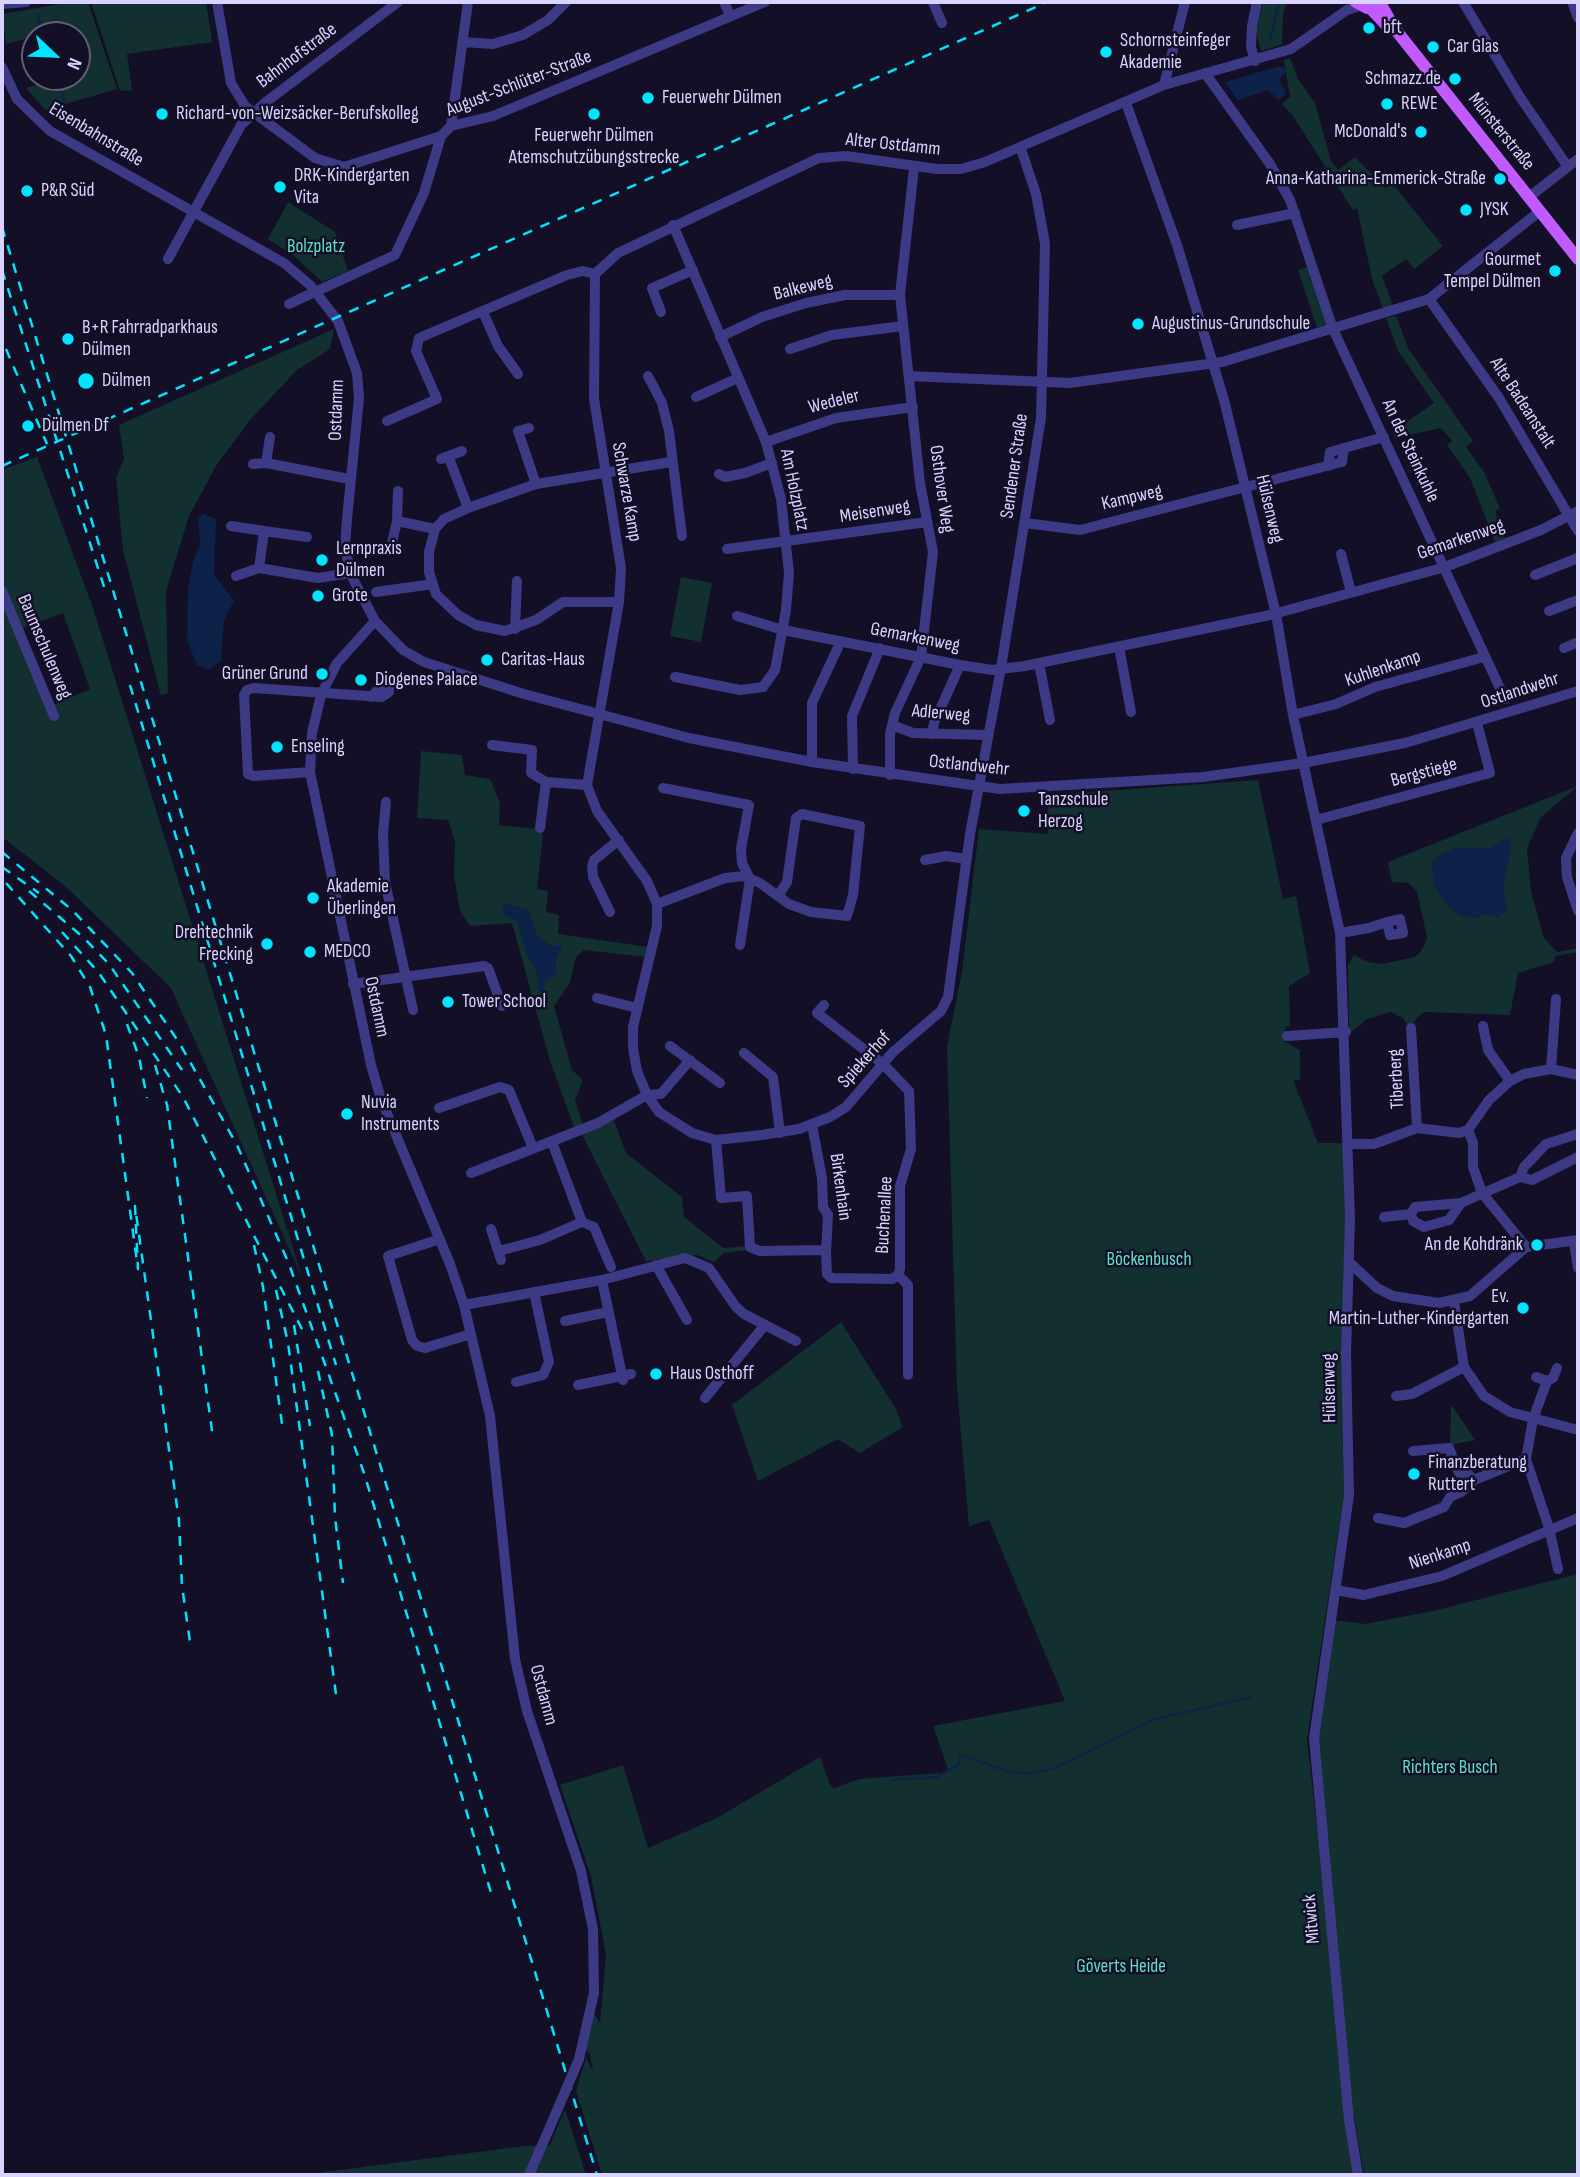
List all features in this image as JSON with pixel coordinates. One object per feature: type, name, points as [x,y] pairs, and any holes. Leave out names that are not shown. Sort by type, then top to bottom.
[{"type":"main road","name":"Münsterstraße","points":[[1364,5],[1386,25],[1395,29],[1578,259]]},
{"type":"street","points":[[2,5],[26,2]]},
{"type":"street","points":[[217,2],[231,83],[245,106],[254,112]]},
{"type":"street","name":"Bahnhofstraße","points":[[168,260],[231,140],[254,112],[398,2]]},
{"type":"street","points":[[451,126],[468,2]]},
{"type":"street","points":[[463,42],[493,44],[523,35],[557,12],[566,2]]},
{"type":"street","points":[[724,2],[730,15]]},
{"type":"street","name":"August-Schlüter-Straße","points":[[254,112],[315,158],[332,166],[364,162],[441,136],[451,126],[493,116],[765,2]]},
{"type":"street","points":[[933,2],[942,23]]},
{"type":"street","points":[[1164,85],[1185,2]]},
{"type":"street","points":[[1255,61],[1251,36],[1257,2]]},
{"type":"street","points":[[1463,2],[1520,97],[1568,167]]},
{"type":"street","points":[[1573,2],[1578,18]]},
{"type":"street","name":"Alter Ostdamm","points":[[595,274],[618,253],[819,158],[846,156],[914,168],[961,169],[1021,149],[1164,85],[1291,49],[1364,5]]},
{"type":"street","name":"Eisenbahnstraße","points":[[2,67],[17,99],[50,131],[193,211]]},
{"type":"street","name":"An der Steinkuhle","points":[[1205,73],[1270,163],[1295,213],[1333,329],[1505,699]]},
{"type":"street","name":"Hülsenweg","points":[[1126,103],[1215,363],[1276,614],[1293,715],[1340,933],[1346,1032],[1350,1264],[1346,1353],[1349,1495],[1325,1658]]},
{"type":"street","points":[[289,304],[395,255],[424,193],[441,136]]},
{"type":"street","name":"Sendener Straße","points":[[980,787],[1039,440],[1045,244],[1036,194],[1021,149]]},
{"type":"street","points":[[1529,197],[1578,159]]},
{"type":"street","name":"Osthover Weg","points":[[892,725],[921,657],[933,552],[927,522],[900,295],[914,168]]},
{"type":"street","name":"Ostdamm","points":[[193,211],[284,263],[310,285],[338,321],[357,373],[359,413],[349,479],[345,546],[350,573],[375,621],[337,663],[321,695],[312,733],[310,772],[353,984],[382,1099],[440,1239],[464,1305],[490,1416],[515,1659],[527,1712],[581,1871],[593,1929],[594,1993],[579,2059],[528,2175]]},
{"type":"street","points":[[909,376],[1042,384],[1084,382],[1215,363],[1429,299],[1540,211]]},
{"type":"street","points":[[1237,225],[1295,213]]},
{"type":"street","name":"Am Holzplatz","points":[[673,225],[766,442],[788,543],[789,573],[783,630],[775,670],[763,687],[740,690],[675,677]]},
{"type":"street","points":[[661,312],[648,289],[693,270]]},
{"type":"street","points":[[387,421],[437,399],[416,351],[419,338],[567,275],[583,271],[595,274]]},
{"type":"street","name":"Schwarze Kamp","points":[[595,274],[592,373],[621,568],[599,715]]},
{"type":"street","name":"Balkeweg","points":[[720,337],[762,317],[806,303],[845,295],[900,295]]},
{"type":"street","name":"Alte Badeanstalt","points":[[1429,299],[1483,374],[1574,514],[1578,531]]},
{"type":"street","points":[[483,312],[498,346],[518,374]]},
{"type":"street","points":[[790,349],[832,335],[903,326]]},
{"type":"street","points":[[648,376],[664,410],[682,536]]},
{"type":"street","points":[[696,397],[738,378]]},
{"type":"street","name":"Wedeler","points":[[766,442],[836,418],[913,407]]},
{"type":"street","points":[[529,428],[518,432],[536,484]]},
{"type":"street","points":[[266,463],[270,436]]},
{"type":"street","name":"Kampweg","points":[[1025,523],[1080,530],[1342,462],[1344,448],[1384,437]]},
{"type":"street","points":[[462,452],[445,458],[468,508]]},
{"type":"street","points":[[618,602],[563,603],[515,629],[490,630],[464,619],[443,603],[433,584],[429,552],[435,529],[444,519],[468,508],[536,484],[671,462]]},
{"type":"street","points":[[253,464],[266,463],[349,479]]},
{"type":"street","points":[[719,474],[725,477],[745,473],[772,463]]},
{"type":"street","points":[[391,547],[397,521],[398,491]]},
{"type":"street","name":"Gemarkenweg","points":[[737,616],[783,630],[992,670],[1039,663],[1276,614],[1445,567],[1574,514]]},
{"type":"street","points":[[397,521],[435,529]]},
{"type":"street","name":"Meisenweg","points":[[727,549],[788,543],[927,522]]},
{"type":"street","points":[[231,526],[307,537]]},
{"type":"street","points":[[259,568],[264,531]]},
{"type":"street","points":[[1342,554],[1351,592]]},
{"type":"street","points":[[1535,575],[1578,558]]},
{"type":"street","points":[[236,576],[259,568],[318,578],[350,573]]},
{"type":"street","points":[[515,629],[517,581]]},
{"type":"street","points":[[376,592],[433,584]]},
{"type":"street","name":"Baumschulenweg","points":[[2,591],[54,716]]},
{"type":"street","points":[[1549,611],[1578,600]]},
{"type":"street","name":"Ostlandwehr","points":[[375,621],[403,650],[424,662],[599,715],[689,738],[812,762],[980,787],[1043,788],[1203,777],[1303,763],[1405,743],[1578,692]]},
{"type":"street","points":[[812,762],[812,703],[841,641]]},
{"type":"street","points":[[1564,648],[1578,642]]},
{"type":"street","points":[[1119,647],[1131,712]]},
{"type":"street","points":[[853,769],[852,716],[880,648]]},
{"type":"street","name":"Kuhlenkamp","points":[[1293,715],[1336,704],[1375,687],[1485,657]]},
{"type":"street","points":[[1039,663],[1050,720]]},
{"type":"street","points":[[932,734],[933,723],[960,665]]},
{"type":"street","points":[[310,772],[254,776],[248,774],[244,695],[254,688],[321,695],[371,696]]},
{"type":"street","points":[[599,715],[587,785],[597,811],[647,881],[657,904],[725,878],[750,878]]},
{"type":"street","name":"Bergstiege","points":[[1316,820],[1490,773],[1476,723]]},
{"type":"street","points":[[890,775],[892,725]]},
{"type":"street","name":"Adlerweg","points":[[892,725],[913,733],[988,735]]},
{"type":"street","points":[[492,744],[532,750],[531,773],[545,782],[587,785]]},
{"type":"street","points":[[540,828],[545,782]]},
{"type":"street","name":"Spiekerhof","points":[[657,904],[657,926],[637,1008],[633,1048],[647,1095],[659,1112],[681,1128],[716,1140],[780,1133],[813,1125],[846,1107],[883,1064],[941,1011],[948,997],[966,859],[980,787]]},
{"type":"street","points":[[663,788],[749,805],[741,849],[742,863],[750,878],[789,904],[811,912],[847,916],[860,826],[803,814],[796,818],[787,882],[778,896]]},
{"type":"street","points":[[386,802],[383,833],[385,883],[413,1010]]},
{"type":"street","points":[[1578,833],[1566,859],[1567,877],[1578,911]]},
{"type":"street","points":[[610,912],[593,877],[592,866],[594,860],[619,840]]},
{"type":"street","points":[[925,860],[946,856],[966,859]]},
{"type":"street","points":[[740,945],[750,878]]},
{"type":"street","points":[[1340,933],[1387,922]]},
{"type":"street","points":[[353,984],[484,966],[488,968],[502,1006]]},
{"type":"street","points":[[597,998],[637,1008]]},
{"type":"street","points":[[1551,1069],[1556,999]]},
{"type":"street","name":"Buchenallee","points":[[824,1005],[817,1013],[903,1082],[911,1108],[911,1149],[900,1186],[901,1269],[898,1275],[908,1285],[908,1375]]},
{"type":"street","points":[[1483,1026],[1488,1050],[1510,1082]]},
{"type":"street","name":"Tiberberg","points":[[1411,1028],[1417,1128]]},
{"type":"street","points":[[1287,1036],[1346,1032]]},
{"type":"street","points":[[670,1046],[720,1083]]},
{"type":"street","points":[[744,1053],[773,1077],[780,1133]]},
{"type":"street","points":[[471,1173],[607,1118],[647,1095],[661,1094],[690,1060]]},
{"type":"street","points":[[1526,1247],[1482,1193],[1474,1167],[1473,1143],[1468,1129],[1489,1100],[1524,1074],[1551,1069],[1578,1075]]},
{"type":"street","points":[[439,1108],[500,1087],[509,1090],[533,1148]]},
{"type":"street","name":"Birkenhain","points":[[813,1125],[822,1178],[823,1207],[828,1215],[826,1254]]},
{"type":"street","name":"Tiberberg","points":[[1348,1144],[1374,1144],[1417,1128],[1459,1133],[1468,1129]]},
{"type":"street","points":[[1521,1177],[1524,1167],[1546,1144],[1578,1134]]},
{"type":"street","points":[[716,1140],[721,1198],[747,1196],[750,1247],[760,1251],[822,1250],[826,1254],[827,1274],[831,1278],[892,1279],[898,1275]]},
{"type":"street","points":[[551,1142],[582,1222],[594,1227],[611,1267]]},
{"type":"street","points":[[1461,1203],[1449,1220],[1424,1227],[1413,1221],[1411,1214],[1415,1207],[1422,1204],[1461,1203],[1521,1177],[1532,1180],[1578,1157]]},
{"type":"street","points":[[1384,1217],[1411,1214]]},
{"type":"street","points":[[491,1229],[500,1256],[582,1222]]},
{"type":"street","points":[[440,1239],[388,1256],[412,1340],[417,1346],[425,1348],[471,1334]]},
{"type":"street","points":[[1350,1264],[1377,1288],[1393,1296],[1423,1303],[1454,1302],[1470,1296],[1501,1266],[1526,1247],[1576,1241],[1578,1268]]},
{"type":"street","points":[[464,1305],[602,1280],[685,1258],[709,1268],[736,1307],[796,1341]]},
{"type":"street","points":[[656,1265],[687,1320]]},
{"type":"street","points":[[578,1385],[625,1377],[602,1280]]},
{"type":"street","points":[[516,1382],[543,1375],[549,1362],[534,1292]]},
{"type":"street","points":[[1454,1302],[1464,1367],[1484,1396],[1510,1412],[1578,1430]]},
{"type":"street","points":[[565,1321],[608,1312]]},
{"type":"street","points":[[705,1398],[765,1325]]},
{"type":"street","points":[[1396,1396],[1412,1394],[1464,1367]]},
{"type":"street","points":[[1557,1368],[1553,1378],[1547,1381],[1532,1419],[1526,1459],[1549,1528],[1558,1569]]},
{"type":"street","points":[[1536,1377],[1547,1381]]},
{"type":"street","points":[[1413,1451],[1449,1448],[1465,1489]]},
{"type":"street","points":[[1378,1518],[1404,1523],[1444,1507],[1450,1497],[1465,1489],[1474,1480],[1526,1459]]},
{"type":"street","points":[[1459,1474],[1468,1474],[1474,1480]]},
{"type":"street","name":"Nienkamp","points":[[1335,1590],[1364,1595],[1442,1576],[1515,1547],[1524,1539],[1549,1528],[1578,1518]]},
{"type":"street","name":"Mitwick","points":[[1325,1658],[1314,1738],[1317,1786],[1349,2120],[1358,2175]]},
{"type":"green space","points":[[72,2],[88,2],[117,89],[45,110],[29,91],[91,91],[91,21],[21,21],[21,40],[6,44],[2,14]]},
{"type":"green space","points":[[91,2],[206,2],[212,42],[127,54],[132,90],[120,91]]},
{"type":"green space","points":[[1263,2],[1288,2],[1283,13],[1282,44],[1261,51],[1256,31]]},
{"type":"green space","points":[[1290,58],[1298,79],[1315,103],[1331,161],[1338,170],[1355,157],[1385,188],[1392,183],[1443,246],[1414,269],[1406,259],[1382,276],[1393,306],[1383,309],[1372,279],[1357,208],[1353,210],[1293,116],[1282,104],[1290,97],[1284,60]]},
{"type":"green space","name":"Bolzplatz","points":[[288,202],[335,232],[348,271],[322,282],[294,256],[268,239]]},
{"type":"green space","points":[[1309,267],[1328,324],[1317,328],[1298,270]]},
{"type":"green space","points":[[1396,316],[1408,348],[1473,441],[1466,447],[1484,472],[1500,508],[1495,511],[1505,538],[1495,542],[1470,478],[1447,445],[1452,441],[1441,428],[1395,438],[1392,432],[1434,403],[1398,351],[1386,318]]},
{"type":"green space","points":[[334,329],[330,349],[297,370],[250,420],[216,466],[189,516],[166,591],[168,693],[161,696],[123,550],[116,478],[124,459],[119,425]]},
{"type":"green space","points":[[37,457],[93,608],[302,1277],[171,988],[64,885],[2,837],[2,470]],"holes":[[[63,613],[90,689],[51,706],[18,630]]]},
{"type":"green space","points":[[681,577],[712,583],[701,642],[670,636]]},
{"type":"green space","points":[[421,751],[462,755],[465,775],[490,779],[500,803],[499,825],[538,829],[543,835],[537,889],[548,891],[546,912],[559,915],[558,934],[648,947],[646,957],[584,950],[576,957],[570,983],[554,1006],[572,1070],[583,1080],[575,1100],[584,1128],[612,1116],[626,1153],[682,1197],[684,1217],[723,1248],[747,1246],[747,1250],[724,1253],[714,1262],[697,1255],[646,1261],[578,1127],[574,1127],[550,1061],[512,923],[470,926],[460,911],[454,876],[455,842],[448,820],[417,818]]},
{"type":"green space","points":[[1258,780],[1283,899],[1296,896],[1310,973],[1289,986],[1290,1026],[1285,1027],[1285,1042],[1300,1050],[1300,1080],[1293,1080],[1318,1143],[1343,1143],[1346,1257],[1341,1354],[1344,1493],[1307,1739],[1356,2175],[602,2175],[576,2091],[586,2058],[593,2072],[590,2054],[583,2047],[592,2011],[600,2023],[606,1955],[591,1876],[560,1785],[623,1765],[648,1848],[715,1819],[820,1757],[831,1787],[835,1788],[859,1779],[941,1773],[948,1769],[933,1726],[1065,1701],[989,1520],[969,1526],[957,1387],[947,1046],[962,972],[979,829],[1048,834],[1048,795]]},
{"type":"green space","points":[[1578,786],[1541,817],[1527,848],[1531,892],[1544,938],[1557,952],[1578,948],[1578,952],[1555,956],[1554,962],[1518,973],[1510,1015],[1424,1012],[1415,1020],[1414,1027],[1409,1028],[1403,1018],[1391,1012],[1367,1019],[1349,1034],[1348,965],[1354,955],[1367,962],[1382,964],[1415,957],[1422,950],[1427,938],[1417,891],[1408,883],[1392,882],[1388,862]]},
{"type":"green space","points":[[841,1322],[896,1409],[903,1427],[860,1453],[838,1439],[758,1481],[732,1405]]},
{"type":"green space","points":[[1451,1404],[1475,1440],[1450,1445]]},
{"type":"green space","name":"Richters Busch","points":[[1578,1574],[1578,2175],[1364,2175],[1353,2111],[1317,1740],[1334,1620],[1365,1624],[1433,1611]]},
{"type":"green space","points":[[565,2109],[586,2175],[301,2175],[524,2146],[550,2145]]},
{"type":"water","points":[[1284,67],[1286,72],[1279,79],[1286,94],[1279,100],[1268,90],[1238,100],[1225,82]]},
{"type":"water","points":[[203,514],[216,519],[214,574],[234,601],[224,620],[221,661],[208,670],[197,665],[187,640],[188,588],[193,562],[200,545],[198,519]]},
{"type":"water","points":[[1506,838],[1512,843],[1503,888],[1507,910],[1497,918],[1485,914],[1475,918],[1459,915],[1445,903],[1434,886],[1432,863],[1439,855],[1455,848],[1489,848]]},
{"type":"water","points":[[509,904],[529,910],[536,934],[550,945],[563,945],[556,958],[556,975],[545,982],[543,993],[539,991],[536,968],[528,958],[517,921],[502,914],[503,905]]},
{"type":"waterway","points":[[1270,40],[1279,2]]},
{"type":"waterway","points":[[37,14],[39,21]]},
{"type":"waterway","points":[[61,91],[65,103]]},
{"type":"waterway","points":[[890,1780],[937,1777],[958,1765],[961,1755],[1010,1772],[1031,1773],[1052,1769],[1155,1719],[1252,1697]]},
{"type":"railway","points":[[2,466],[1047,2]]},
{"type":"railway","points":[[2,227],[597,2175]]},
{"type":"railway","points":[[2,270],[106,593]]},
{"type":"railway","points":[[6,349],[47,444]]},
{"type":"railway","points":[[130,685],[336,1365]]},
{"type":"railway","points":[[2,852],[72,910],[132,973],[180,1044],[237,1145],[289,1264],[364,1473],[492,1896]]},
{"type":"railway","points":[[2,867],[39,893]]},
{"type":"railway","points":[[6,883],[71,956],[90,987],[106,1035],[138,1269],[135,1206],[179,1521],[182,1586],[191,1649]]},
{"type":"railway","points":[[29,891],[84,938],[109,964],[182,1070]]},
{"type":"railway","points":[[62,932],[99,973],[183,1097],[305,1335]]},
{"type":"railway","points":[[127,1024],[139,1057],[147,1098]]},
{"type":"railway","points":[[155,1065],[167,1105],[213,1438]]},
{"type":"railway","points":[[254,1245],[263,1287],[283,1431]]},
{"type":"railway","points":[[276,1290],[288,1343],[336,1694]]},
{"type":"railway","points":[[294,1325],[310,1426]]},
{"type":"railway","points":[[318,1371],[332,1435],[335,1517],[343,1583]]},
{"type":"place","name":"bft","points":[[1369,28]]},
{"type":"place","name":"Car Glas","points":[[1433,47]]},
{"type":"place","name":"Schornsteinfeger Akademie","points":[[1106,52]]},
{"type":"place","name":"Schmazz.de","points":[[1455,79]]},
{"type":"place","name":"Feuerwehr Dülmen","points":[[648,98]]},
{"type":"place","name":"REWE","points":[[1387,104]]},
{"type":"place","name":"Richard-von-Weizsäcker-Berufskolleg","points":[[162,114]]},
{"type":"place","name":"Feuerwehr Dülmen Atemschutzübungsstrecke","points":[[594,114]]},
{"type":"place","name":"McDonald's","points":[[1421,132]]},
{"type":"place","name":"Anna-Katharina-Emmerick-Straße","points":[[1500,179]]},
{"type":"place","name":"DRK-Kindergarten Vita","points":[[280,187]]},
{"type":"place","name":"P&R Süd","points":[[27,191]]},
{"type":"place","name":"JYSK","points":[[1466,210]]},
{"type":"place","name":"Gourmet Tempel Dülmen","points":[[1555,271]]},
{"type":"place","name":"Augustinus-Grundschule","points":[[1138,324]]},
{"type":"place","name":"B+R Fahrradparkhaus Dülmen","points":[[68,339]]},
{"type":"place","name":"Dülmen","points":[[86,381]]},
{"type":"place","name":"Dülmen Df","points":[[28,426]]},
{"type":"place","name":"Lernpraxis Dülmen","points":[[322,560]]},
{"type":"place","name":"Grote","points":[[318,596]]},
{"type":"place","name":"Caritas-Haus","points":[[487,660]]},
{"type":"place","name":"Grüner Grund","points":[[322,674]]},
{"type":"place","name":"Diogenes Palace","points":[[361,680]]},
{"type":"place","name":"Enseling","points":[[277,747]]},
{"type":"place","name":"Tanzschule Herzog","points":[[1024,811]]},
{"type":"place","name":"Akademie Überlingen","points":[[313,898]]},
{"type":"place","name":"Drehtechnik Frecking","points":[[267,944]]},
{"type":"place","name":"MEDCO","points":[[310,952]]},
{"type":"place","name":"Tower School","points":[[448,1002]]},
{"type":"place","name":"Nuvia Instruments","points":[[347,1114]]},
{"type":"place","name":"An de Kohdränk","points":[[1537,1245]]},
{"type":"place","name":"Ev. Martin-Luther-Kindergarten","points":[[1523,1308]]},
{"type":"place","name":"Haus Osthoff","points":[[656,1374]]},
{"type":"place","name":"Finanzberatung Ruttert","points":[[1414,1474]]},
{"type":"park label","name":"Böckenbusch","points":[[1149,1260]]},
{"type":"park label","name":"Göverts Heide","points":[[1121,1967]]}]
